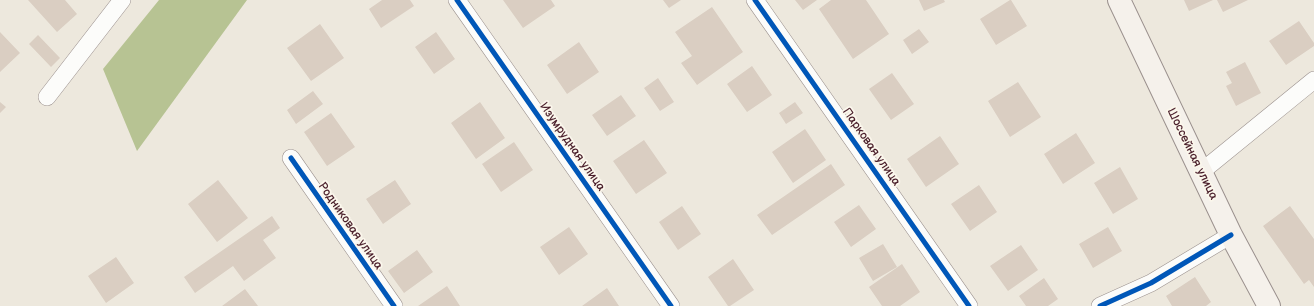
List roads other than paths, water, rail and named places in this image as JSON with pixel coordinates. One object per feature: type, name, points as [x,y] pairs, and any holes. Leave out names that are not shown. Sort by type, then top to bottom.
[{"type":"main road","name":"Шоссейная улица","points":[[1119,0],[1231,235],[1269,306]]},
{"type":"street","points":[[47,97],[122,0]]},
{"type":"street","name":"Изумрудная улица","points":[[457,0],[670,306]]},
{"type":"street","name":"Парковая улица","points":[[755,0],[969,306]]},
{"type":"street","points":[[1201,172],[1314,80]]},
{"type":"street","name":"Родниковая улица","points":[[291,158],[394,306]]},
{"type":"street","points":[[1100,306],[1151,283],[1231,235]]}]
